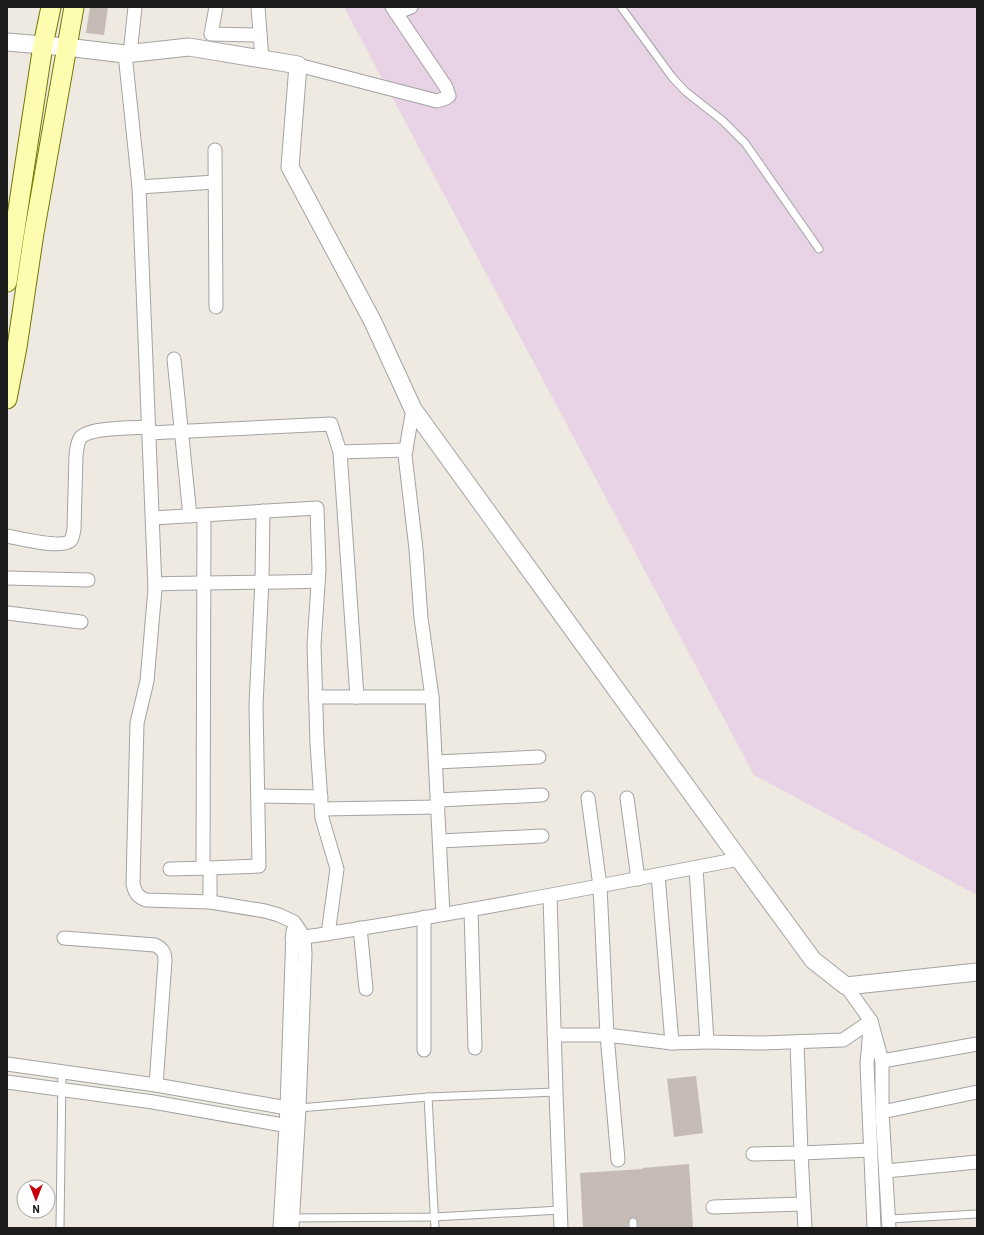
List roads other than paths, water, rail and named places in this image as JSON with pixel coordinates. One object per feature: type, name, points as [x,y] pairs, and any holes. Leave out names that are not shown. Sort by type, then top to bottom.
[{"type":"main road","points":[[7,282],[11,233],[43,45],[51,7]]},
{"type":"main road","points":[[7,399],[17,348],[34,233],[74,7]]},
{"type":"street","points":[[135,7],[128,54],[139,187],[155,584],[147,681],[137,723],[133,884],[134,891],[138,897],[146,900],[210,902],[265,911],[279,915],[294,922],[298,938],[293,1108],[286,1223]]},
{"type":"street","points":[[216,7],[211,34],[260,35]]},
{"type":"street","points":[[258,7],[262,59]]},
{"type":"street","points":[[7,42],[128,54],[189,47],[298,65],[437,101],[449,96],[446,87],[394,10],[411,7]]},
{"type":"street","points":[[298,65],[290,167],[373,322],[413,409],[813,960],[846,986],[871,1021],[882,1061],[882,1112],[889,1224]]},
{"type":"street","points":[[215,150],[216,306]]},
{"type":"street","points":[[139,187],[215,182]]},
{"type":"street","points":[[11,233],[34,233]]},
{"type":"street","points":[[174,359],[190,516]]},
{"type":"street","points":[[413,409],[405,455],[416,549],[421,618],[432,697],[443,914]]},
{"type":"street","points":[[7,536],[53,544],[70,541],[74,529],[77,445],[81,438],[94,430],[182,431],[331,424],[340,452],[357,697]]},
{"type":"street","points":[[340,452],[406,450]]},
{"type":"street","points":[[152,518],[317,508],[319,569],[314,645],[317,743],[322,818],[337,869],[328,934]]},
{"type":"street","points":[[170,870],[259,866],[256,705],[262,583],[263,511]]},
{"type":"street","points":[[204,515],[206,868],[210,902]]},
{"type":"street","points":[[7,578],[88,580]]},
{"type":"street","points":[[155,584],[318,581]]},
{"type":"street","points":[[7,613],[81,622]]},
{"type":"street","points":[[315,697],[432,697]]},
{"type":"street","points":[[436,762],[539,757]]},
{"type":"street","points":[[258,796],[321,803],[438,804],[542,794]]},
{"type":"street","points":[[588,798],[600,886],[607,1035],[618,1160]]},
{"type":"street","points":[[627,798],[638,879]]},
{"type":"street","points":[[440,841],[542,836]]},
{"type":"street","points":[[298,938],[471,910],[739,860]]},
{"type":"street","points":[[696,868],[707,1042]]},
{"type":"street","points":[[658,875],[672,1043]]},
{"type":"street","points":[[550,896],[561,1228]]},
{"type":"street","points":[[471,910],[475,1048]]},
{"type":"street","points":[[424,917],[424,1050]]},
{"type":"street","points":[[360,928],[366,989]]},
{"type":"street","points":[[64,938],[155,945],[162,949],[165,954],[165,962],[156,1085]]},
{"type":"street","points":[[846,986],[977,972]]},
{"type":"street","points":[[554,1035],[607,1035],[672,1043],[843,1040],[871,1021]]},
{"type":"street","points":[[871,1021],[866,1064],[874,1228]]},
{"type":"street","points":[[797,1042],[805,1228]]},
{"type":"street","points":[[882,1061],[977,1044]]},
{"type":"street","points":[[7,1064],[156,1085],[293,1108]]},
{"type":"street","points":[[7,1082],[153,1102],[292,1126]]},
{"type":"street","points":[[882,1112],[977,1092]]},
{"type":"street","points":[[754,1154],[801,1154],[870,1150]]},
{"type":"street","points":[[886,1171],[977,1162]]},
{"type":"street","points":[[713,1207],[803,1204]]},
{"type":"lane","points":[[621,7],[672,77],[685,90],[723,121],[745,143],[819,249]]},
{"type":"lane","points":[[60,1228],[62,1072]]},
{"type":"lane","points":[[293,1108],[428,1097],[556,1092]]},
{"type":"lane","points":[[428,1097],[435,1228]]},
{"type":"lane","points":[[286,1223],[560,1210]]},
{"type":"lane","points":[[889,1224],[977,1214]]}]
